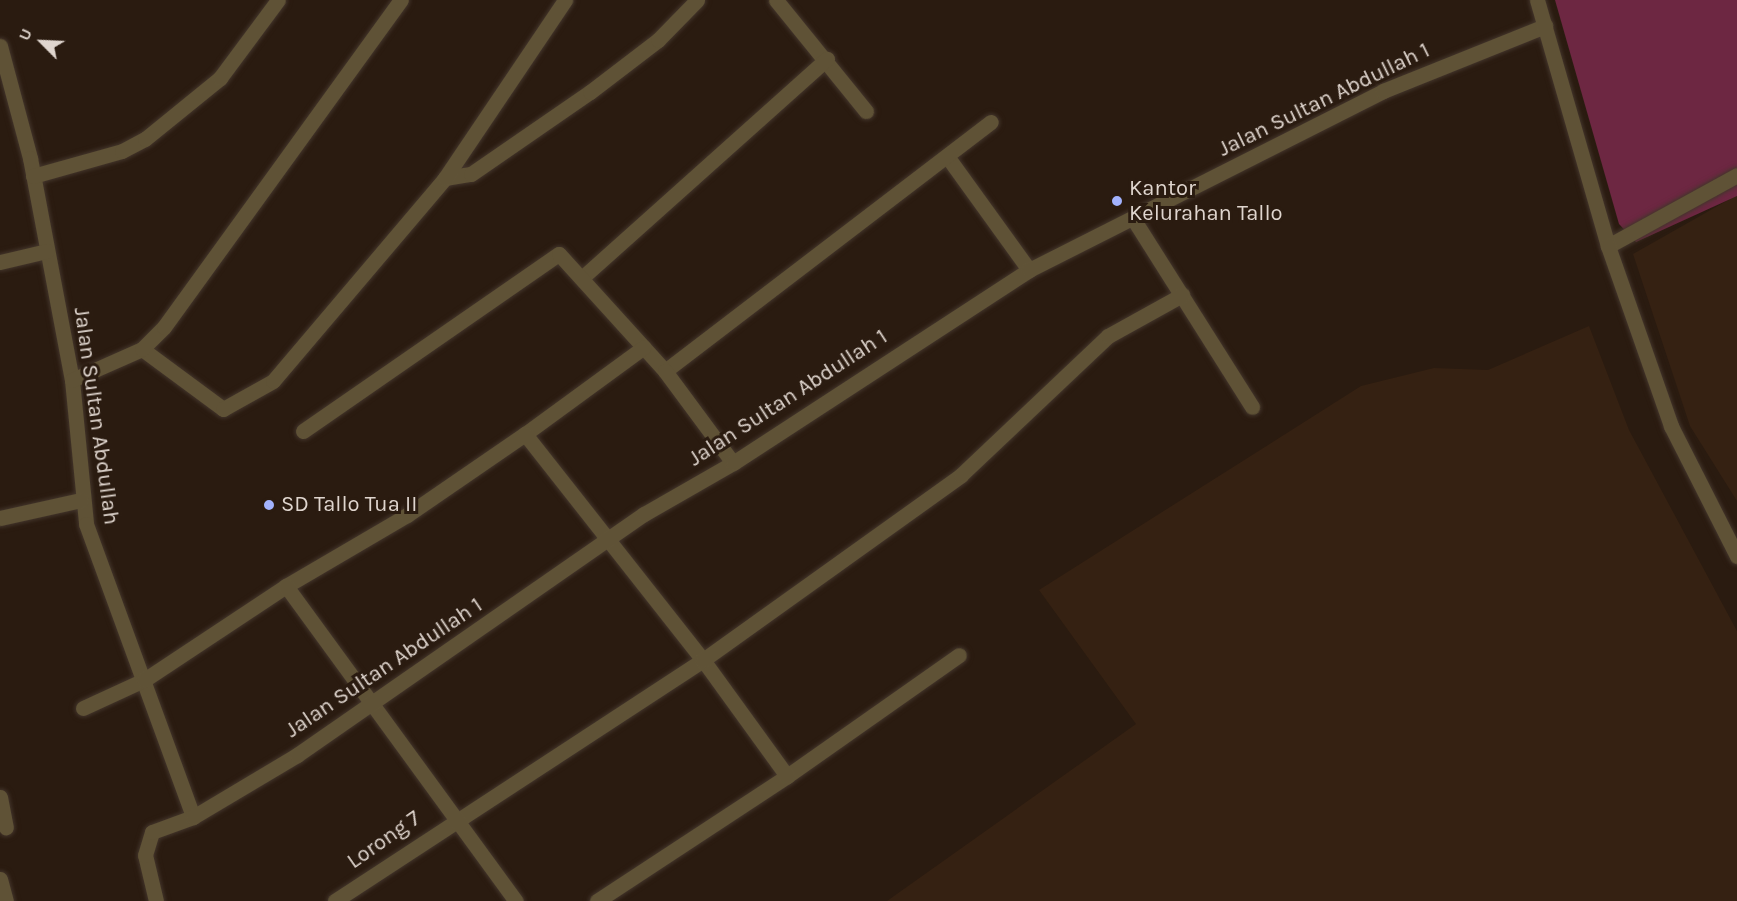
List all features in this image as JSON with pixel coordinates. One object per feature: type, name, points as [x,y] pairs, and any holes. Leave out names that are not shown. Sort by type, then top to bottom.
[{"type":"street","points":[[33,176],[122,151],[146,139],[220,78],[278,0]]},
{"type":"street","points":[[72,380],[142,349],[203,278],[401,0]]},
{"type":"street","points":[[142,349],[223,409],[267,387],[445,178],[565,0]]},
{"type":"street","points":[[445,178],[471,174],[590,92],[658,40],[697,0]]},
{"type":"street","points":[[776,0],[827,59],[866,111]]},
{"type":"street","points":[[1537,0],[1608,246],[1671,426],[1737,556]]},
{"type":"street","name":"Jalan Sultan Abdullah 1","points":[[156,901],[146,840],[157,829],[193,817],[297,754],[369,702],[463,644],[607,540],[733,463],[1029,270],[1134,220],[1383,91],[1545,26]]},
{"type":"street","name":"Jalan Sultan Abdullah","points":[[0,45],[11,72],[72,380],[81,500],[193,817]]},
{"type":"street","points":[[584,276],[827,59]]},
{"type":"street","points":[[665,371],[949,159],[991,122]]},
{"type":"street","points":[[949,159],[1029,270]]},
{"type":"street","points":[[1608,246],[1737,175]]},
{"type":"street","points":[[1134,220],[1252,406]]},
{"type":"street","points":[[0,262],[47,251]]},
{"type":"street","points":[[303,431],[467,321],[547,258],[565,255],[665,371],[733,463]]},
{"type":"street","name":"Lorong 7","points":[[335,901],[459,815],[703,660],[961,475],[1108,336],[1182,295]]},
{"type":"street","points":[[83,708],[144,680],[286,586],[407,515],[525,434],[644,347]]},
{"type":"street","points":[[525,434],[703,660],[787,776]]},
{"type":"street","points":[[0,518],[81,500]]},
{"type":"street","points":[[286,586],[369,702],[459,815],[516,901]]},
{"type":"street","points":[[597,901],[787,776],[959,655]]},
{"type":"street","points":[[0,797],[6,827]]},
{"type":"street","points":[[0,879],[6,901]]},
{"type":"shaded area","points":[[1555,0],[1737,0],[1737,196],[1636,242],[1619,224]]},
{"type":"shaded area","points":[[1737,195],[1737,501],[1690,426],[1633,254]]},
{"type":"shaded area","points":[[1589,326],[1629,430],[1737,631],[1737,901],[887,901],[1136,724],[1039,590],[1361,386],[1434,368],[1488,370]]},
{"type":"place","name":"Kantor Kelurahan Tallo","points":[[1117,201]]},
{"type":"place","name":"SD Tallo Tua II","points":[[269,505]]}]
